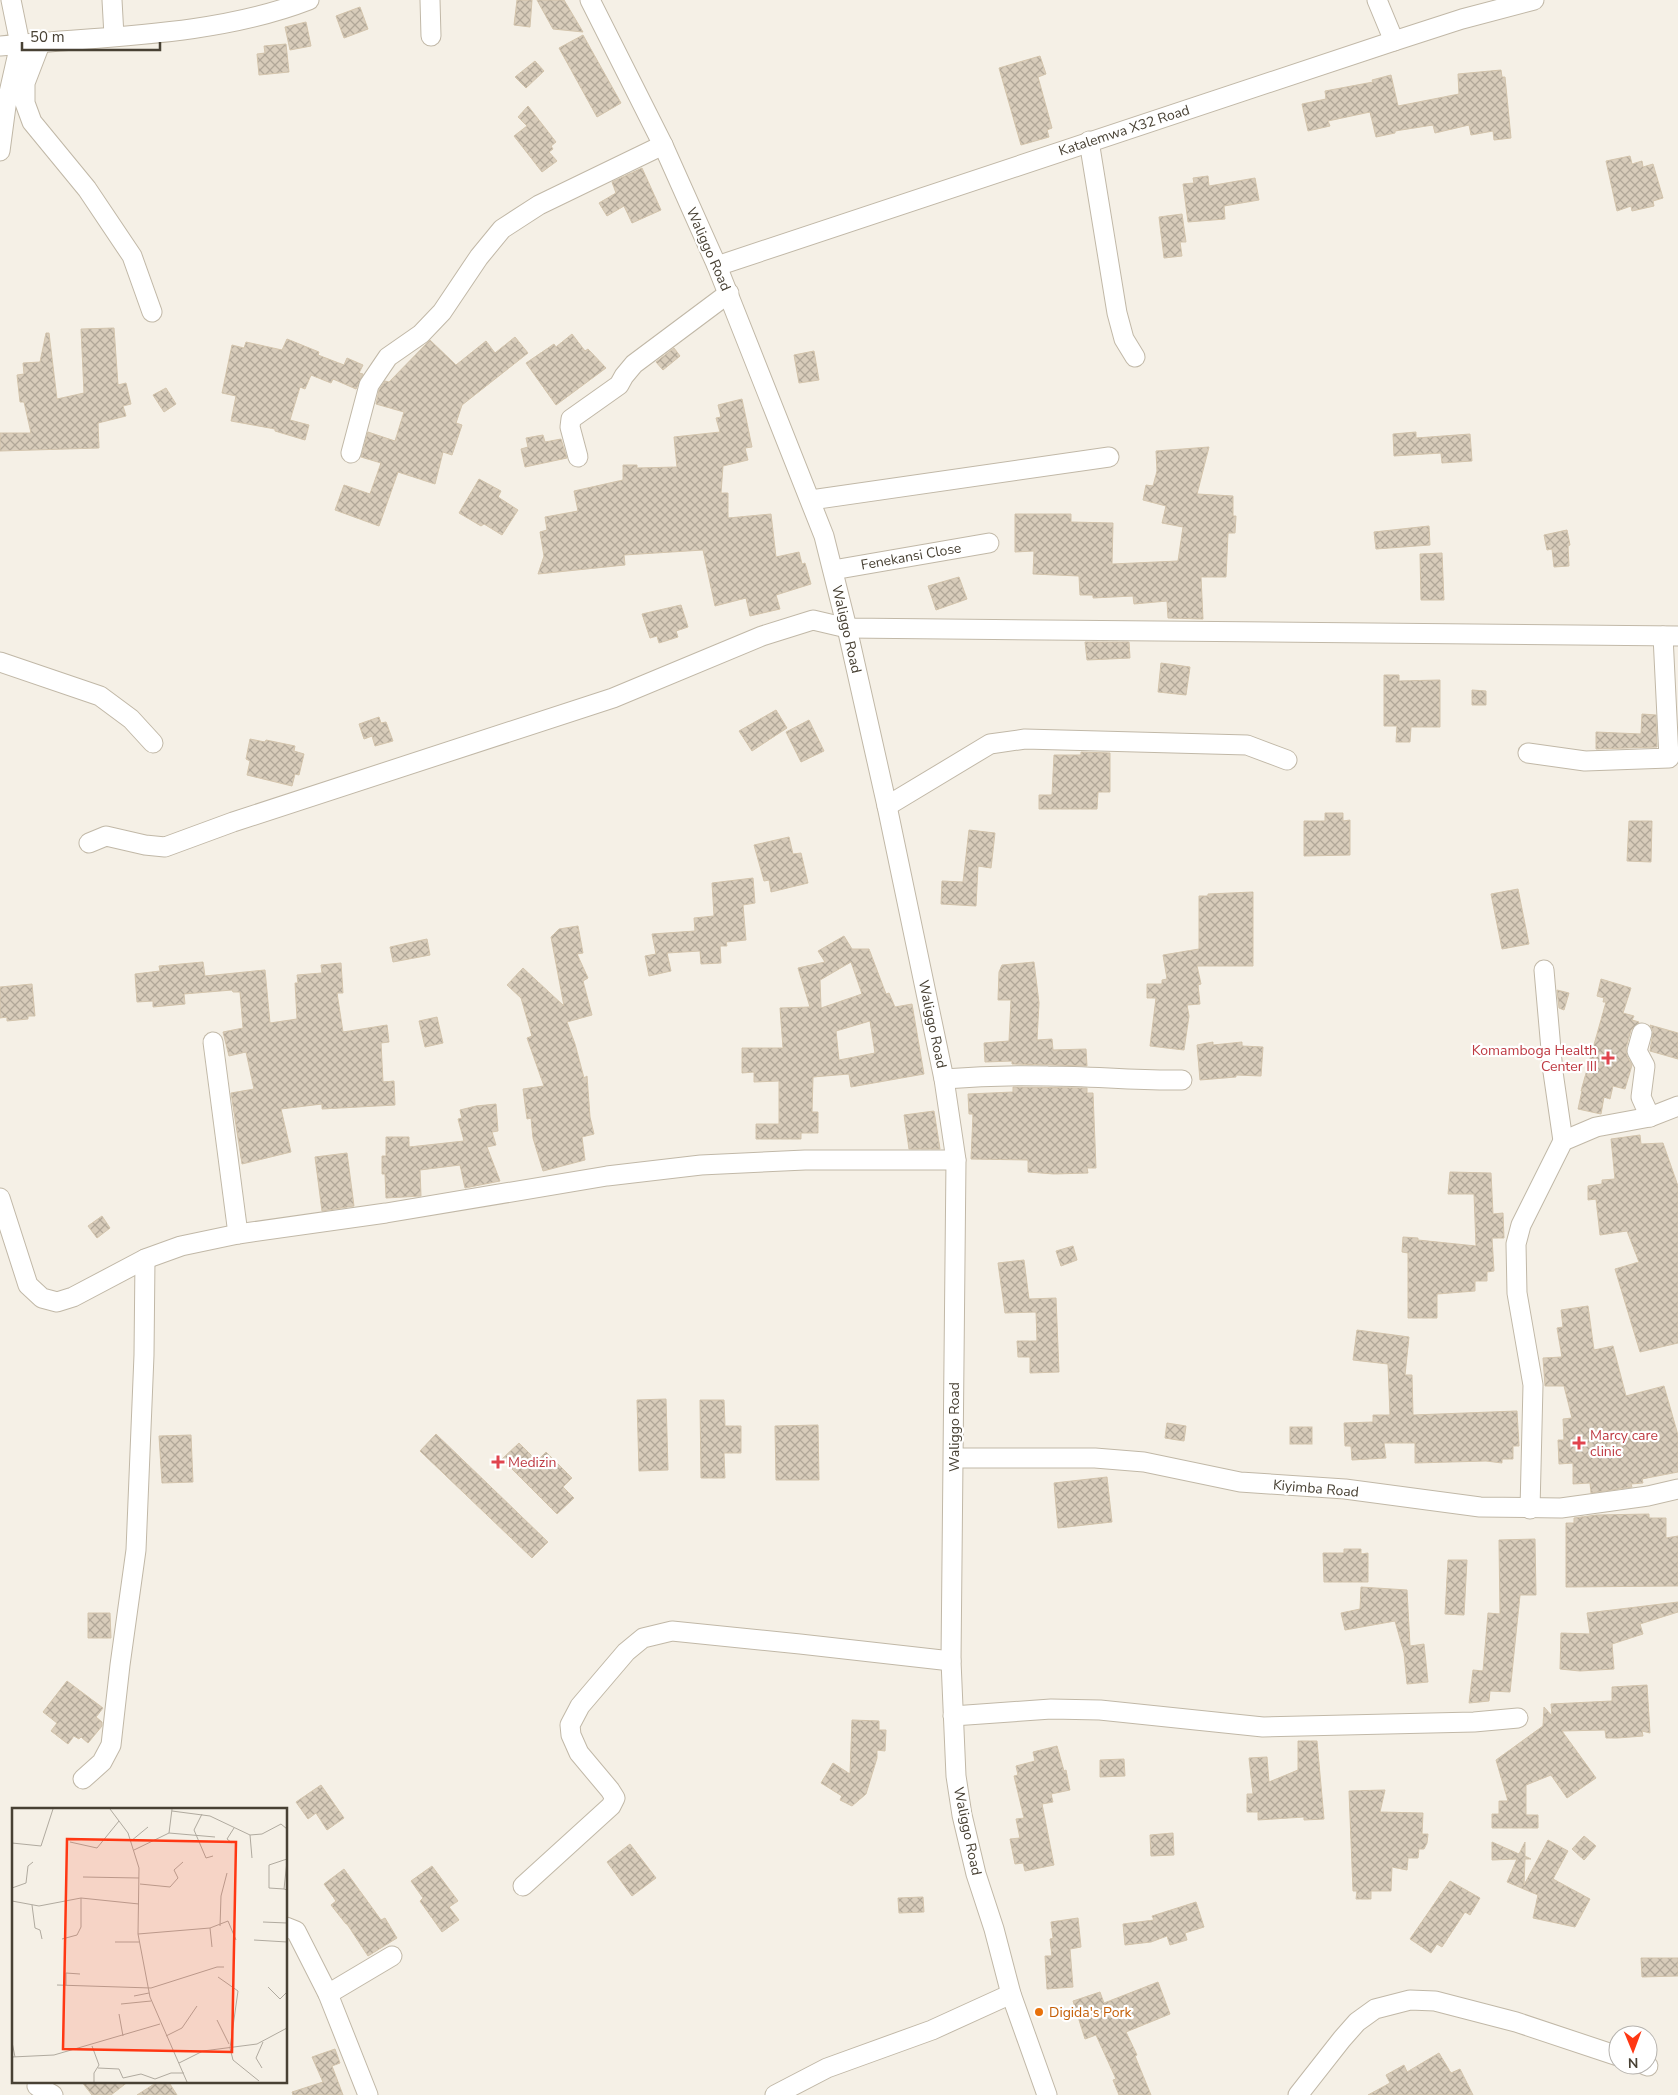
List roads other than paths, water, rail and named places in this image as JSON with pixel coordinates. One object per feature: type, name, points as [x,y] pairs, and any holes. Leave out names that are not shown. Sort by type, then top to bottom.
[{"type":"street","points":[[0,151],[6,106],[20,44],[11,0]]},
{"type":"street","points":[[112,0],[114,36]]},
{"type":"street","points":[[0,46],[40,44],[224,22],[290,7],[310,0]]},
{"type":"street","points":[[430,0],[431,36]]},
{"type":"street","name":"Waliggo Road","points":[[590,0],[663,145],[729,293],[811,500],[834,570],[887,806],[944,1080],[956,1160],[951,1661],[956,1776],[962,1815],[976,1874],[1042,2093]]},
{"type":"street","points":[[1377,0],[1394,42]]},
{"type":"street","name":"Katalemwa X32 Road","points":[[717,266],[1089,141],[1462,19],[1534,0]]},
{"type":"street","points":[[40,44],[25,83],[25,103],[32,122],[87,189],[132,256],[152,312]]},
{"type":"street","points":[[1089,141],[1118,313],[1124,339],[1135,357]]},
{"type":"street","points":[[351,453],[369,385],[388,357],[421,334],[442,312],[479,257],[502,229],[539,205],[663,145]]},
{"type":"street","points":[[578,457],[570,427],[571,419],[619,385],[634,364],[729,293]]},
{"type":"street","points":[[811,500],[1109,457]]},
{"type":"street","name":"Fenekansi Close","points":[[834,570],[988,543]]},
{"type":"street","points":[[89,843],[106,836],[145,845],[165,847],[233,822],[613,698],[762,636],[813,620],[847,628],[1016,628],[1671,636],[1674,758],[1584,760],[1528,753]]},
{"type":"street","points":[[0,662],[100,696],[131,719],[154,743]]},
{"type":"street","points":[[887,806],[990,744],[1025,739],[1247,745],[1287,760]]},
{"type":"street","points":[[1530,1509],[1533,1385],[1517,1293],[1516,1244],[1521,1225],[1563,1141],[1553,1072],[1544,970]]},
{"type":"street","points":[[1642,1033],[1636,1051],[1645,1066],[1641,1097],[1650,1118]]},
{"type":"street","points":[[213,1042],[238,1234]]},
{"type":"street","points":[[944,1080],[988,1076],[1182,1080]]},
{"type":"street","points":[[1563,1141],[1596,1127],[1650,1118],[1678,1106]]},
{"type":"street","points":[[0,1198],[28,1285],[42,1298],[57,1302],[74,1297],[145,1258],[181,1246],[238,1234],[386,1213],[606,1176],[700,1165],[805,1160],[956,1160]]},
{"type":"street","points":[[83,1779],[102,1762],[111,1745],[136,1550],[144,1354],[145,1258]]},
{"type":"street","name":"Kiyimba Road","points":[[954,1458],[1095,1458],[1144,1462],[1240,1482],[1345,1489],[1480,1507],[1561,1508],[1678,1490]]},
{"type":"street","points":[[523,1886],[611,1806],[615,1798],[579,1753],[570,1734],[570,1725],[580,1706],[626,1652],[643,1638],[672,1631],[951,1661]]},
{"type":"street","points":[[953,1716],[1051,1709],[1100,1710],[1263,1727],[1474,1722],[1518,1718]]},
{"type":"street","points":[[288,1928],[296,1931],[328,1994],[368,2095]]},
{"type":"street","points":[[328,1994],[392,1956]]},
{"type":"street","points":[[775,2095],[827,2068],[932,2030],[1011,1994]]},
{"type":"street","points":[[1298,2095],[1357,2022],[1374,2008],[1410,2000],[1435,2001],[1516,2022],[1608,2053]]},
{"type":"street","points":[[37,2086],[54,2095]]},
{"type":"place","name":"Komamboga Health Center III","points":[[1608,1058]]},
{"type":"place","name":"Marcy care clinic","points":[[1579,1443]]},
{"type":"place","name":"Medizin","points":[[498,1462]]},
{"type":"place","name":"Digida's Pork","points":[[1039,2012]]}]
